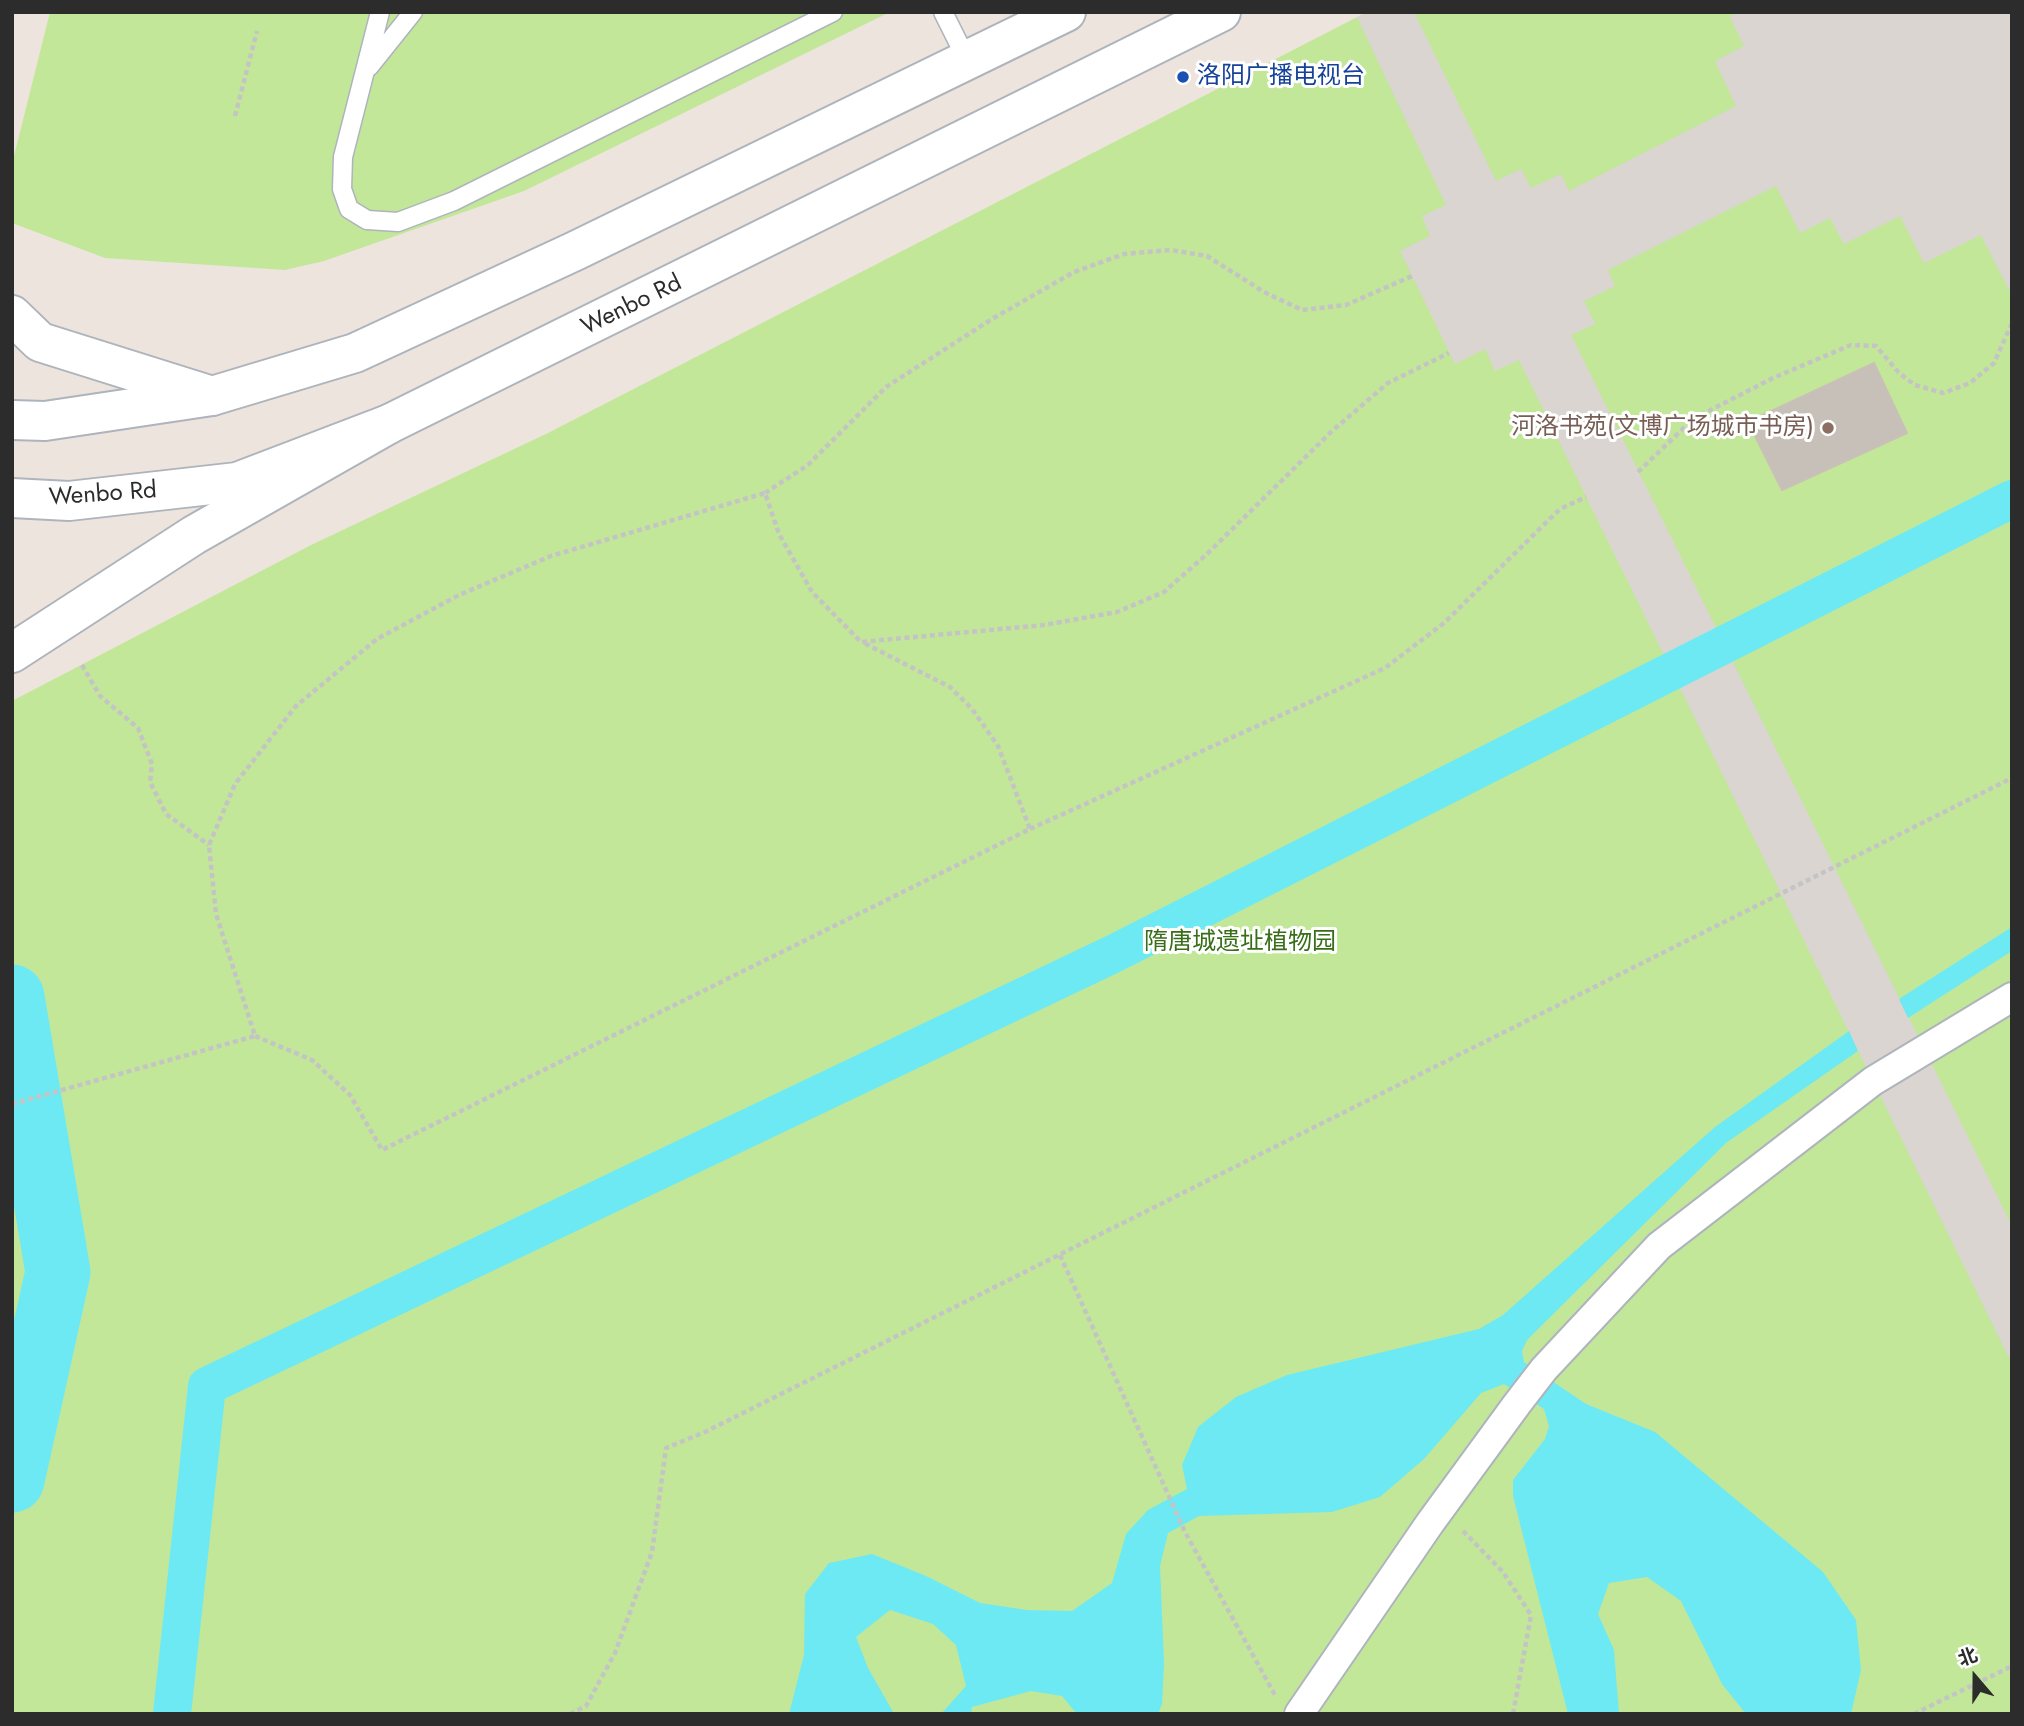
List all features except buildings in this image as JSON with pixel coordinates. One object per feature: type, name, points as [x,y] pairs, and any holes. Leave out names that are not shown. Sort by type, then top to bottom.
[{"type":"street","points":[[12,420],[45,421],[212,396],[355,353],[575,251],[1066,12]]},
{"type":"street","name":"Wenbo Rd","points":[[12,498],[69,501],[237,482],[389,424],[606,319],[1221,12]]},
{"type":"street","points":[[12,315],[40,342],[212,396]]},
{"type":"street","points":[[12,653],[194,535],[389,424]]},
{"type":"street","points":[[1289,1708],[1544,1369],[1659,1246],[1873,1081],[2012,997]]},
{"type":"lane","points":[[380,12],[343,157],[342,189],[349,209],[367,220],[398,222],[454,201],[833,12]]},
{"type":"lane","points":[[364,72],[413,12]]},
{"type":"lane","points":[[943,12],[967,60]]},
{"type":"path","points":[[235,116],[257,31]]},
{"type":"path","points":[[256,1036],[216,914],[209,845],[235,784],[296,706],[377,639],[458,594],[551,556],[765,493],[808,465],[886,387],[992,319],[1074,272],[1124,254],[1171,250],[1207,256],[1264,292],[1303,310],[1346,305],[1412,276]]},
{"type":"path","points":[[1639,472],[1693,419],[1773,378],[1851,345],[1876,346],[1899,373],[1915,385],[1942,393],[1970,383],[1994,363],[2012,323]]},
{"type":"path","points":[[861,642],[1044,625],[1117,612],[1164,592],[1207,554],[1332,430],[1378,391],[1388,383],[1449,353]]},
{"type":"path","points":[[765,493],[779,534],[811,592],[861,642],[950,687],[972,709],[998,746],[1030,829]]},
{"type":"path","points":[[12,1104],[256,1036],[312,1060],[350,1095],[382,1150],[1030,829],[1385,668],[1444,623],[1560,509],[1586,497]]},
{"type":"path","points":[[82,665],[100,696],[138,728],[152,764],[150,782],[166,814],[209,845]]},
{"type":"path","points":[[570,1714],[586,1706],[615,1653],[652,1552],[666,1447],[705,1432],[2012,778]]},
{"type":"path","points":[[1060,1255],[1185,1532],[1289,1708]]},
{"type":"path","points":[[1441,1508],[1503,1572],[1531,1615],[1514,1714]]},
{"type":"path","points":[[1914,1714],[2012,1666]]},
{"type":"green space","points":[[50,12],[890,12],[524,191],[324,261],[285,270],[105,258],[12,223],[12,164]]},
{"type":"green space","name":"隋唐城遗址植物园","points":[[1367,12],[2012,12],[2012,1714],[12,1714],[12,701],[311,545],[548,433]]},
{"type":"shaded area","points":[[1367,12],[1414,12],[1496,181],[1521,169],[1531,188],[1561,174],[1569,191],[1736,106],[1715,61],[1744,46],[1730,17],[1740,12],[2012,12],[2012,296],[1981,235],[1924,263],[1900,216],[1844,244],[1830,218],[1800,233],[1776,186],[1608,270],[1615,286],[1584,301],[1595,324],[1571,335],[2012,1226],[2012,1364],[1519,360],[1495,371],[1485,349],[1455,364],[1400,251],[1430,236],[1422,216],[1446,205],[1357,17]]},
{"type":"water","points":[[2012,927],[2012,951],[1908,1018],[1899,999]]},
{"type":"water","points":[[1849,1031],[1858,1051],[1726,1143],[1527,1340],[1522,1351],[1524,1362],[1586,1404],[1655,1432],[1823,1572],[1856,1620],[1861,1670],[1851,1714],[1746,1714],[1722,1684],[1681,1601],[1647,1577],[1609,1583],[1598,1614],[1614,1650],[1619,1714],[1568,1714],[1513,1496],[1513,1480],[1545,1439],[1549,1426],[1544,1409],[1504,1384],[1481,1393],[1424,1459],[1380,1497],[1332,1512],[1199,1516],[1168,1533],[1160,1566],[1164,1664],[1162,1704],[1158,1714],[1077,1714],[1062,1696],[1031,1691],[972,1707],[971,1714],[941,1714],[966,1686],[956,1645],[933,1624],[890,1610],[856,1637],[868,1668],[893,1712],[900,1714],[789,1714],[804,1655],[805,1594],[829,1563],[872,1554],[926,1576],[980,1603],[1027,1610],[1072,1611],[1112,1583],[1126,1534],[1148,1510],[1187,1489],[1182,1465],[1198,1427],[1236,1397],[1287,1375],[1479,1329],[1503,1315],[1715,1127]]},
{"type":"waterway","points":[[172,1714],[207,1386],[1113,954],[2012,499]]},
{"type":"waterway","points":[[12,997],[58,1272],[12,1480]]},
{"type":"place","name":"洛阳广播电视台","points":[[1183,77]]},
{"type":"place","name":"河洛书苑(文博广场城市书房)","points":[[1828,428]]}]
